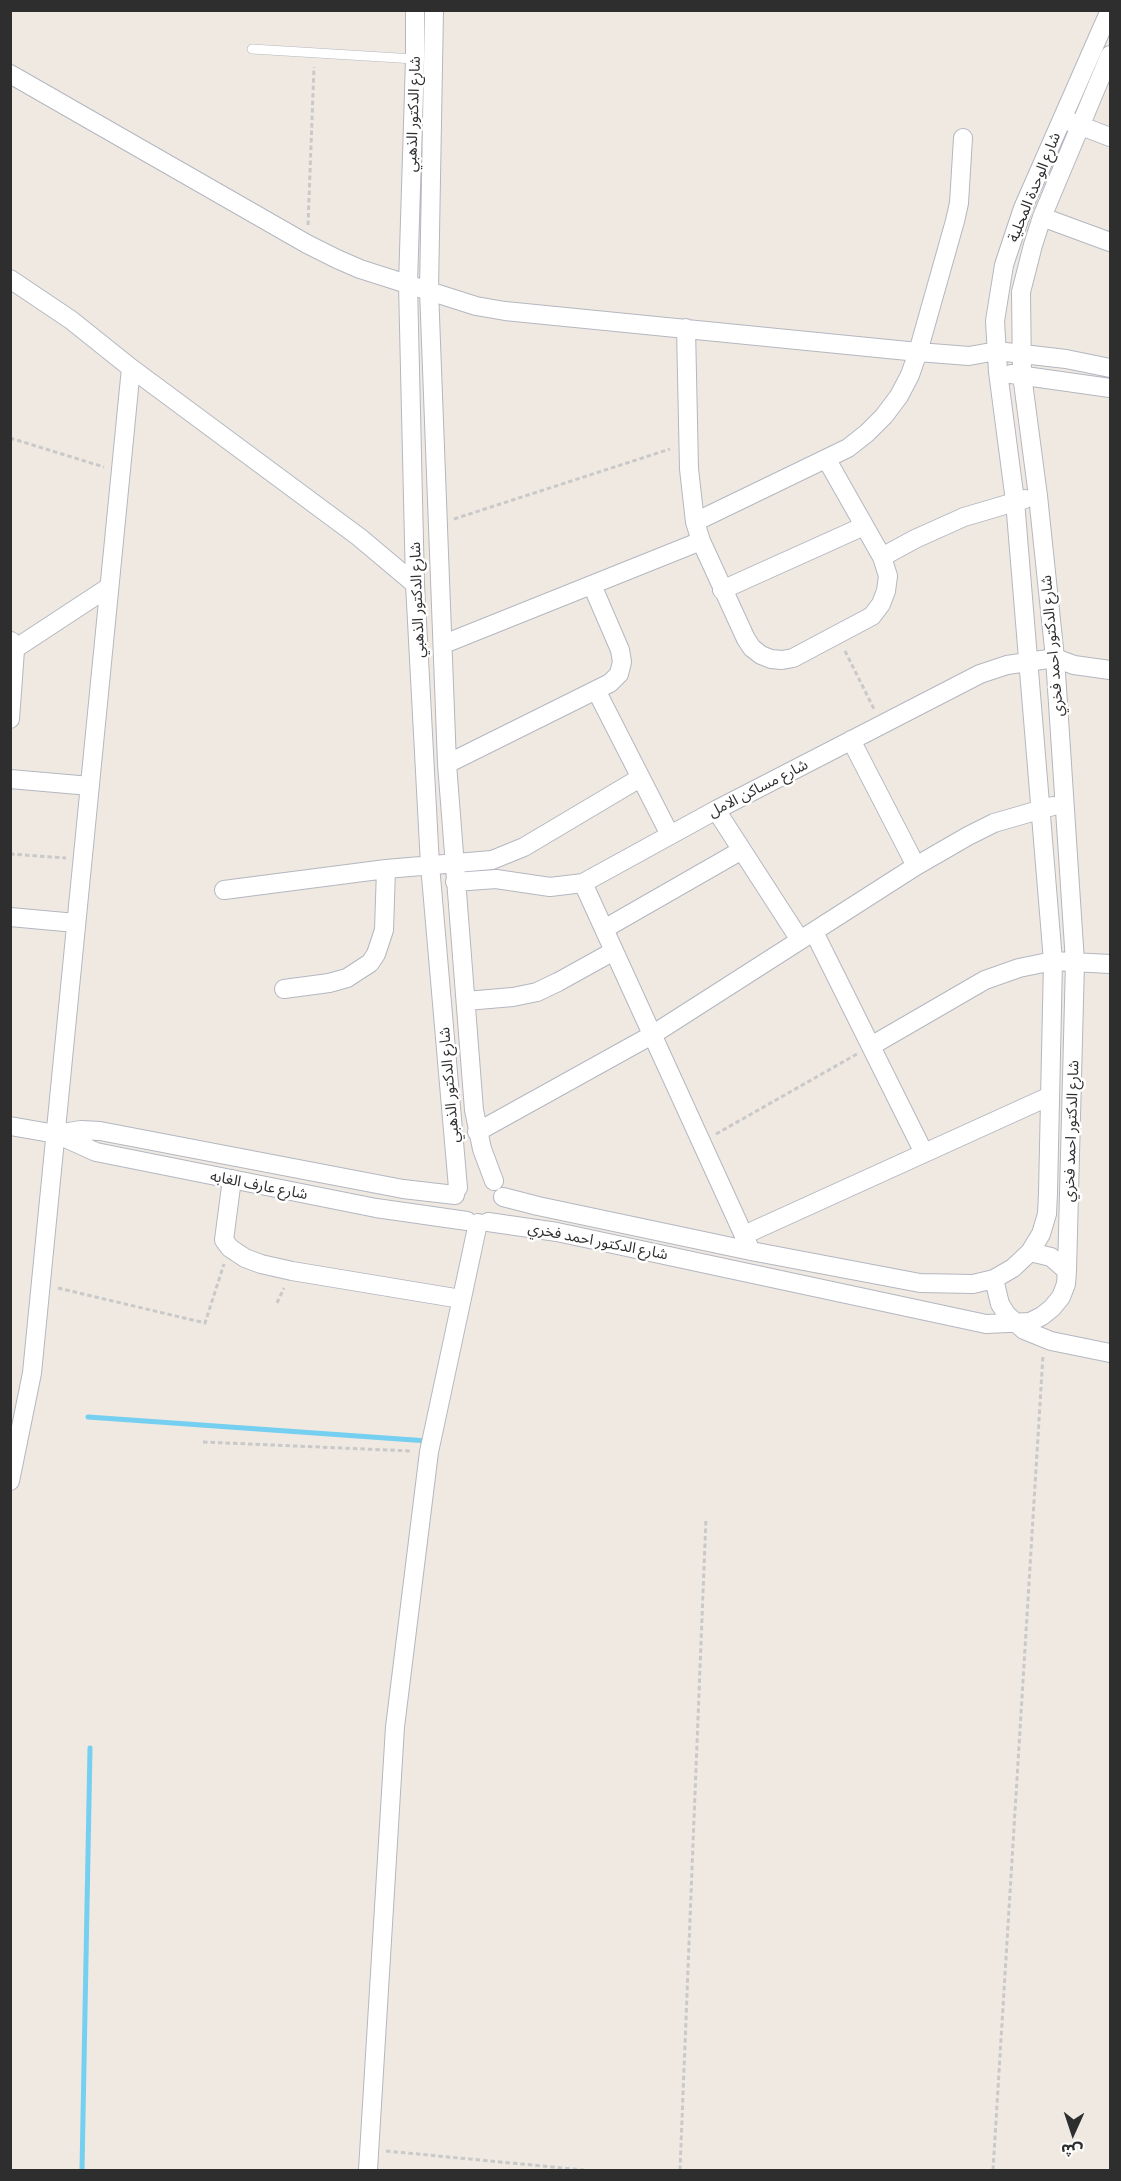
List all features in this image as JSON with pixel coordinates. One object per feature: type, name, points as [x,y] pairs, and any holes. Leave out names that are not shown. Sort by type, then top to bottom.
[{"type":"street","name":"شارع الدكتور الذهبي","points":[[415,10],[408,284],[415,584],[430,865],[456,1191]]},
{"type":"street","name":"شارع الدكتور الذهبي","points":[[434,10],[429,290],[447,764],[477,1132],[499,1189]]},
{"type":"street","name":"شارع الوحدة المحلية","points":[[998,372],[995,321],[1004,265],[1023,208],[1110,10]]},
{"type":"street","name":"شارع الوحدة المحلية","points":[[1022,375],[1021,292],[1042,217],[1110,55]]},
{"type":"street","points":[[10,74],[308,244],[360,269],[476,306],[505,311],[918,352],[969,356],[997,351],[1066,359],[1110,368]]},
{"type":"street","points":[[1061,119],[1110,137]]},
{"type":"street","points":[[695,522],[827,460],[848,448],[884,416],[910,375],[918,352],[959,203],[963,138]]},
{"type":"street","points":[[1042,217],[1110,242]]},
{"type":"street","points":[[10,279],[71,320],[131,368],[359,537],[415,584]]},
{"type":"street","points":[[686,328],[689,470],[695,522],[722,590],[746,639],[760,655],[771,659],[793,658],[872,616],[881,604],[886,591],[888,576],[882,557],[827,460]]},
{"type":"street","points":[[969,356],[998,372],[1110,388]]},
{"type":"street","points":[[10,1481],[14,1450],[32,1373],[131,368]]},
{"type":"street","name":"شارع الدكتور احمد فخري","points":[[499,1189],[538,1206],[747,1243],[920,1283],[973,1284],[994,1279],[1013,1268],[1030,1252],[1041,1234],[1047,1214],[1053,961],[1015,501],[998,372]]},
{"type":"street","name":"شارع الدكتور احمد فخري","points":[[478,1222],[513,1224],[579,1237],[986,1324],[1030,1322],[1053,1308],[1063,1290],[1067,1270],[1075,962],[1055,658],[1038,496],[1022,375]]},
{"type":"street","points":[[882,557],[947,524],[1015,501],[1038,496]]},
{"type":"street","points":[[722,590],[864,525]]},
{"type":"street","points":[[444,644],[701,541]]},
{"type":"street","points":[[447,764],[596,690],[619,674],[622,662],[620,650],[592,585]]},
{"type":"street","points":[[10,719],[12,647],[109,587]]},
{"type":"street","points":[[1055,658],[1074,665],[1110,670]]},
{"type":"street","name":"شارع مساكن الامل","points":[[455,882],[496,879],[550,887],[583,883],[716,810],[980,674],[1007,665],[1055,658]]},
{"type":"street","points":[[596,690],[670,835]]},
{"type":"street","points":[[850,740],[916,866]]},
{"type":"street","points":[[224,890],[386,869],[492,860],[508,855],[640,778]]},
{"type":"street","points":[[10,779],[90,786]]},
{"type":"street","points":[[477,1132],[652,1035],[916,866],[968,836],[994,824],[1063,804]]},
{"type":"street","points":[[716,810],[742,850],[807,936],[871,1046],[924,1153]]},
{"type":"street","points":[[604,929],[742,850]]},
{"type":"street","points":[[284,989],[338,981],[370,963],[376,954],[384,930],[386,869]]},
{"type":"street","points":[[583,883],[747,1243],[924,1153],[1050,1096]]},
{"type":"street","points":[[10,917],[76,923]]},
{"type":"street","points":[[466,1001],[501,999],[537,992],[614,951]]},
{"type":"street","points":[[871,1046],[985,980],[1019,968],[1053,961],[1110,964]]},
{"type":"street","name":"شارع عارف الغابه","points":[[10,1126],[56,1134],[96,1152],[376,1208],[478,1222]]},
{"type":"street","name":"شارع عارف الغابه","points":[[56,1134],[100,1131],[403,1189],[456,1191]]},
{"type":"street","points":[[479,1175],[499,1189],[502,1207],[497,1216],[478,1222],[460,1214],[455,1205],[456,1191],[470,1177],[479,1175]]},
{"type":"street","points":[[232,1179],[224,1240],[230,1248],[245,1257],[261,1264],[292,1271],[461,1299]]},
{"type":"street","points":[[368,2170],[394,1727],[429,1452],[478,1222]]},
{"type":"street","points":[[1030,1252],[1051,1257],[1067,1270]]},
{"type":"street","points":[[994,1279],[1000,1304],[1016,1324],[1044,1339],[1110,1353]]},
{"type":"lane","points":[[252,49],[415,59]]},
{"type":"path","points":[[308,244],[314,53]]},
{"type":"path","points":[[10,438],[120,472]]},
{"type":"path","points":[[439,524],[689,443]]},
{"type":"path","points":[[837,634],[881,724]]},
{"type":"path","points":[[10,854],[83,859]]},
{"type":"path","points":[[702,1143],[871,1046]]},
{"type":"path","points":[[41,1284],[205,1323],[230,1248]]},
{"type":"path","points":[[993,2170],[1044,1339]]},
{"type":"path","points":[[204,1442],[429,1452]]},
{"type":"path","points":[[680,2170],[706,1518]]},
{"type":"path","points":[[370,2149],[584,2170]]},
{"type":"waterway","points":[[88,1417],[428,1441]]},
{"type":"waterway","points":[[82,2170],[90,1748]]}]
